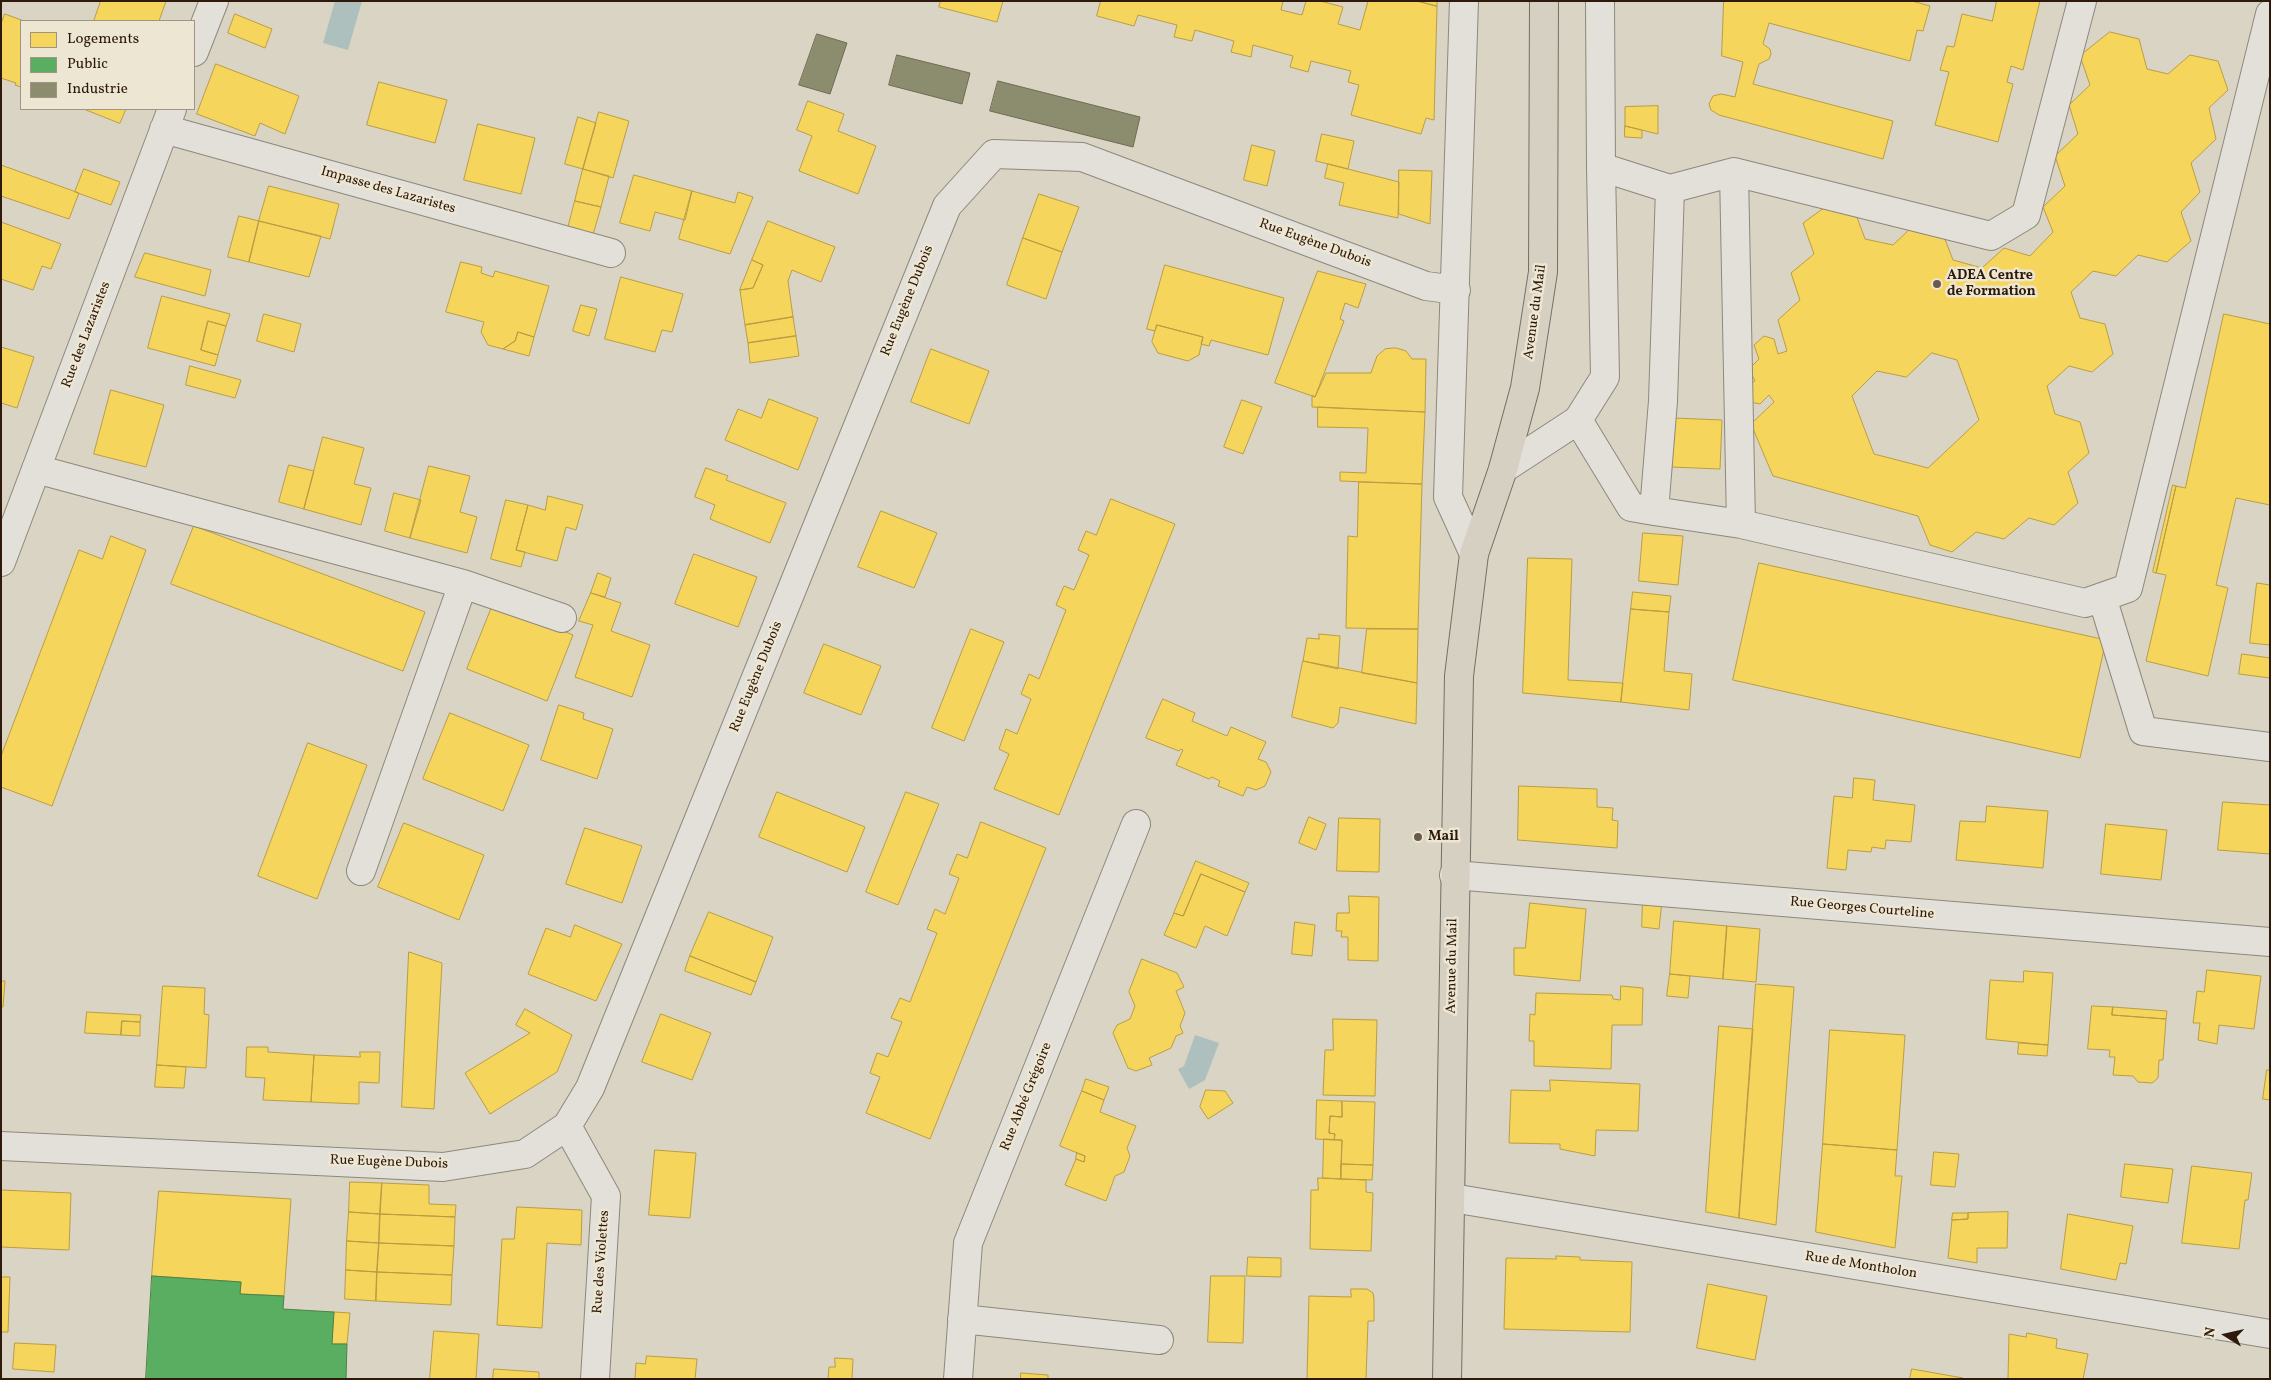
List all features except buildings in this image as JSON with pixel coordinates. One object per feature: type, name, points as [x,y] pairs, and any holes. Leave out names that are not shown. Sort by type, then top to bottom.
[{"type":"main road","name":"Avenue du Mail","points":[[1447,1379],[1452,1198],[1454,875],[1459,676],[1474,554],[1503,469],[1525,388],[1543,272],[1544,1]]},
{"type":"street","points":[[195,49],[214,1]]},
{"type":"street","points":[[1464,1],[1448,497],[1474,554]]},
{"type":"street","points":[[1503,469],[1578,420],[1605,377],[1600,1]]},
{"type":"street","points":[[1601,167],[1670,190],[1734,172],[1991,236],[2026,215],[2082,1]]},
{"type":"street","points":[[1578,420],[1631,507],[1741,524],[2085,603],[2128,588],[2270,14]]},
{"type":"street","name":"Impasse des Lazaristes","points":[[168,119],[611,253]]},
{"type":"street","name":"Rue des Lazaristes","points":[[1,562],[168,119]]},
{"type":"street","name":"Rue Eugène Dubois","points":[[1,1146],[443,1167],[524,1154],[567,1126],[590,1088],[947,206],[994,154],[1082,157],[1426,286],[1456,290]]},
{"type":"street","points":[[1734,172],[1741,524]]},
{"type":"street","points":[[1654,511],[1663,401],[1670,190]]},
{"type":"street","points":[[36,469],[463,584],[562,618]]},
{"type":"street","points":[[360,871],[463,584]]},
{"type":"street","points":[[2102,597],[2143,731],[2270,747]]},
{"type":"street","name":"Rue Abbé Grégoire","points":[[958,1379],[968,1243],[1136,824]]},
{"type":"street","name":"Rue Georges Courteline","points":[[1454,875],[2270,942]]},
{"type":"street","name":"Rue des Violettes","points":[[567,1126],[606,1196],[595,1379]]},
{"type":"street","name":"Rue de Montholon","points":[[1452,1198],[2270,1334]]},
{"type":"street","points":[[962,1319],[1158,1340]]},
{"type":"shaded area","points":[[335,1],[362,1],[348,50],[323,43]]},
{"type":"shaded area","points":[[1195,1035],[1219,1043],[1205,1080],[1189,1089],[1178,1069],[1184,1066]]},
{"type":"place","name":"ADEA Centre de Formation","points":[[1937,284]]},
{"type":"place","name":"Mail","points":[[1418,837]]}]
